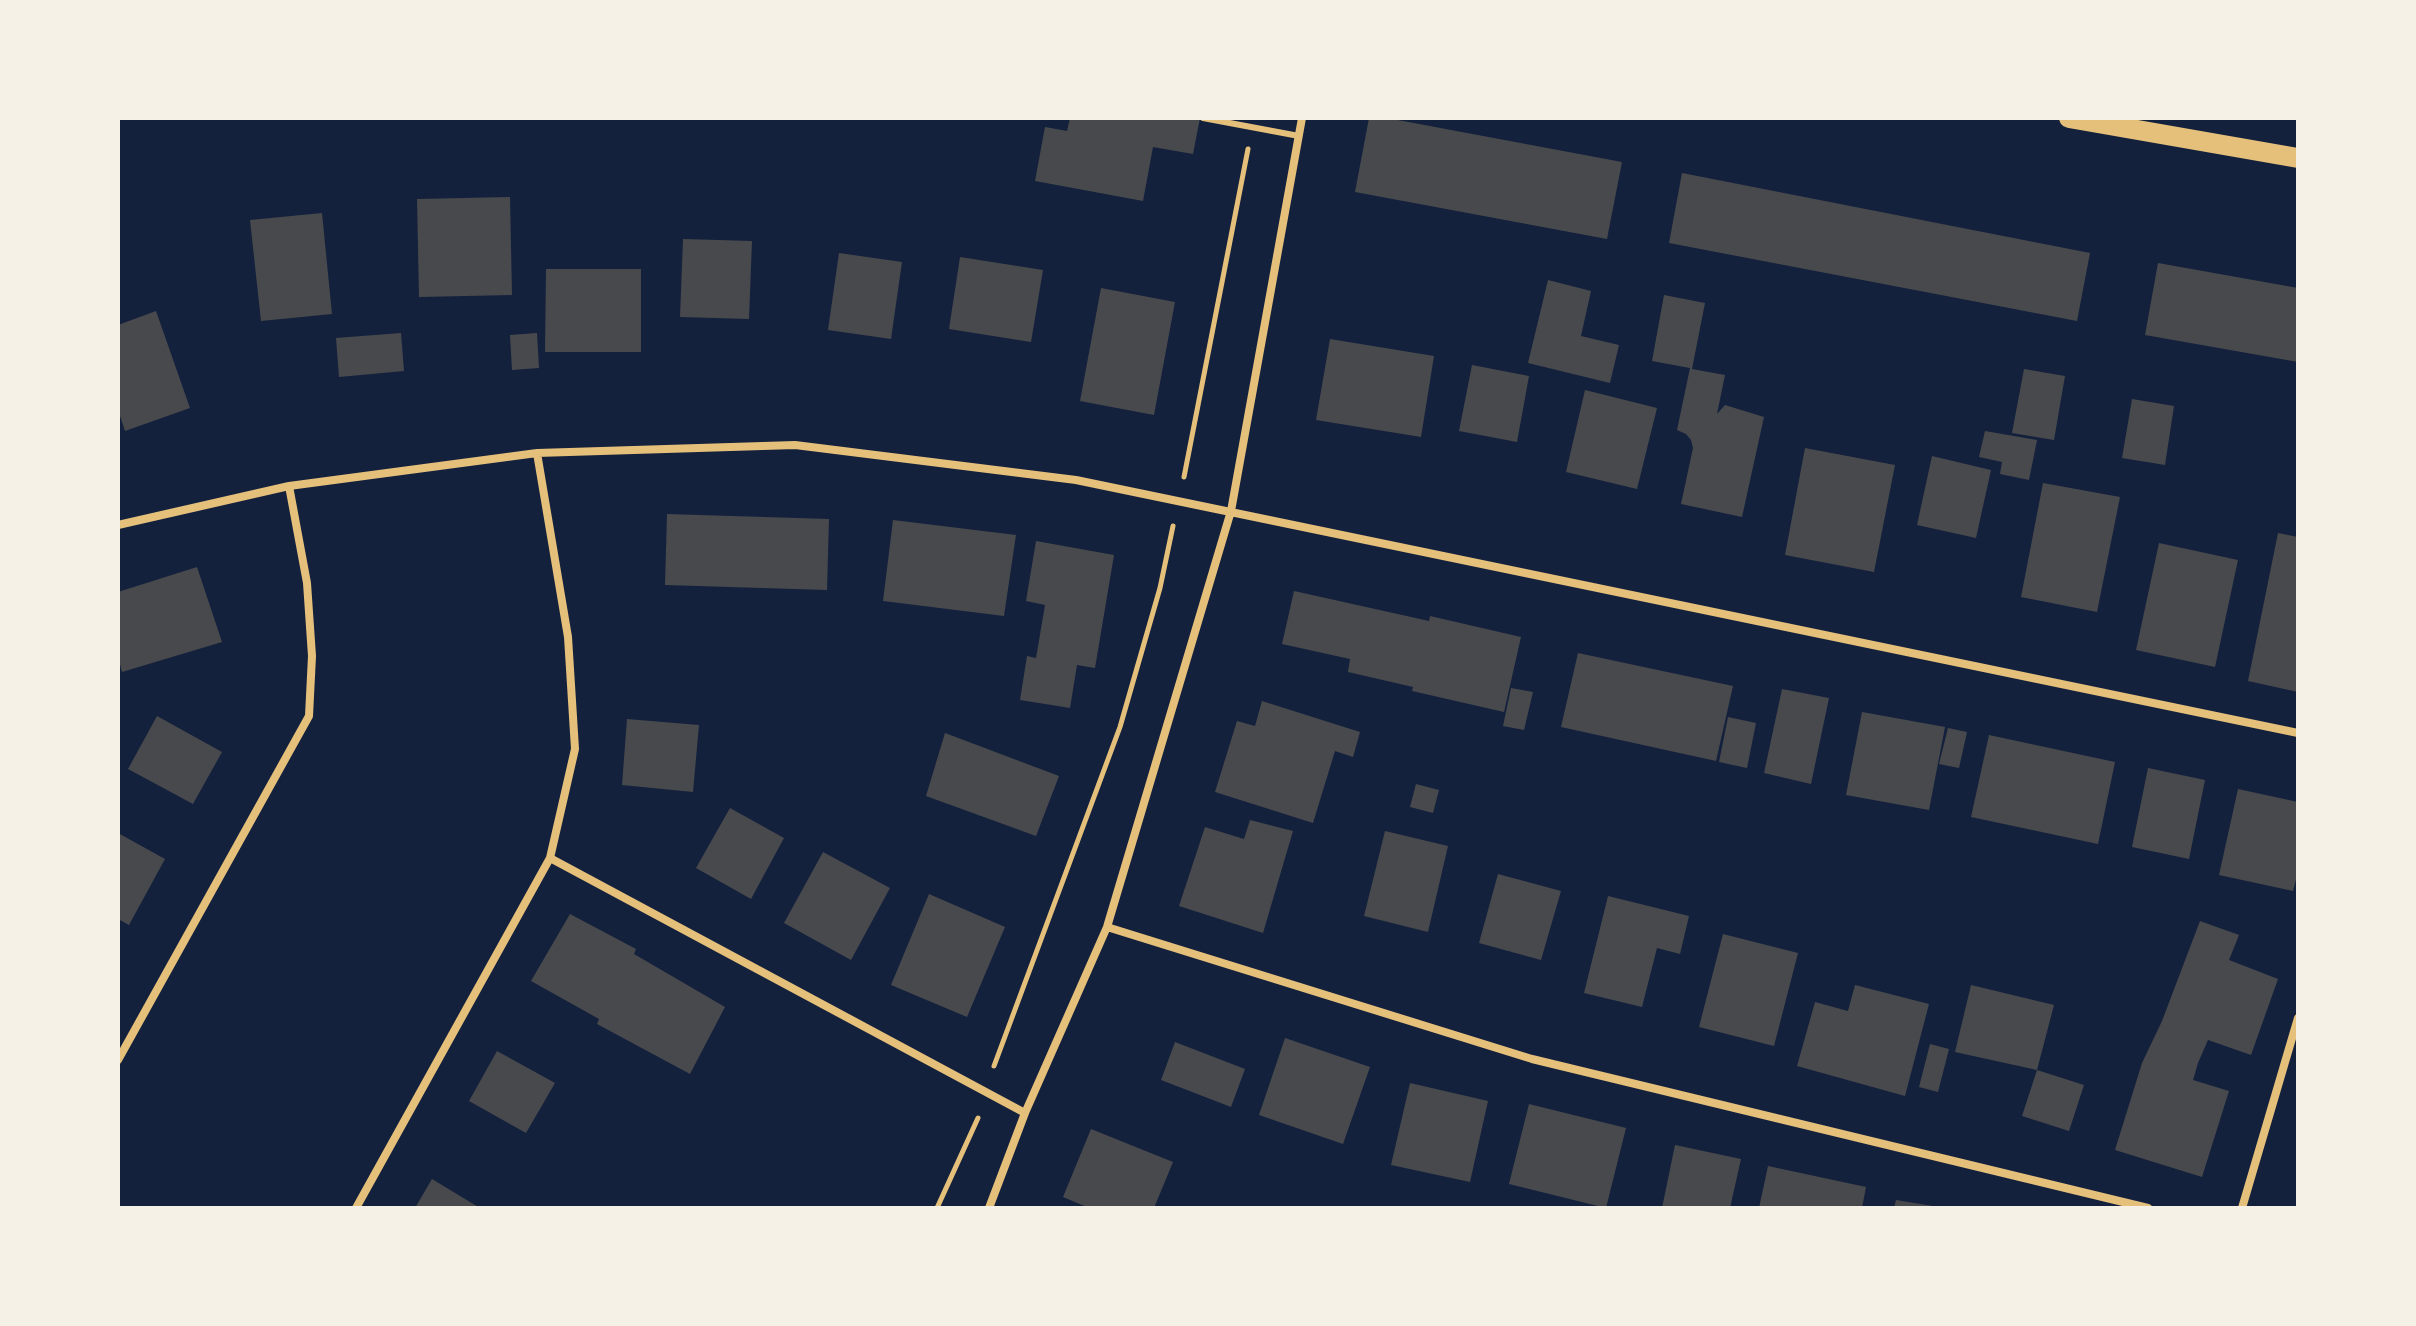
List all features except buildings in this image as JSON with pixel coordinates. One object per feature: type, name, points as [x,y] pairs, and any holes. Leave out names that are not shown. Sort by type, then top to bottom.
[{"type":"main road","points":[[2069,118],[2298,158]]},
{"type":"street","points":[[989,1208],[1025,1113],[1107,927],[1231,511],[1302,118]]},
{"type":"street","points":[[118,525],[289,486],[537,453],[795,445],[1076,480],[2298,733]]},
{"type":"street","points":[[356,1208],[550,858],[575,749],[568,637],[537,453]]},
{"type":"street","points":[[118,1060],[309,716],[312,656],[307,583],[289,486]]},
{"type":"street","points":[[550,858],[1025,1113]]},
{"type":"street","points":[[1107,927],[1532,1059],[2148,1208]]},
{"type":"street","points":[[2242,1208],[2298,1018]]},
{"type":"lane","points":[[1203,118],[1299,136]]},
{"type":"path","points":[[937,1208],[979,1117],[985,1092],[1120,727],[1160,588],[1252,127]]}]
